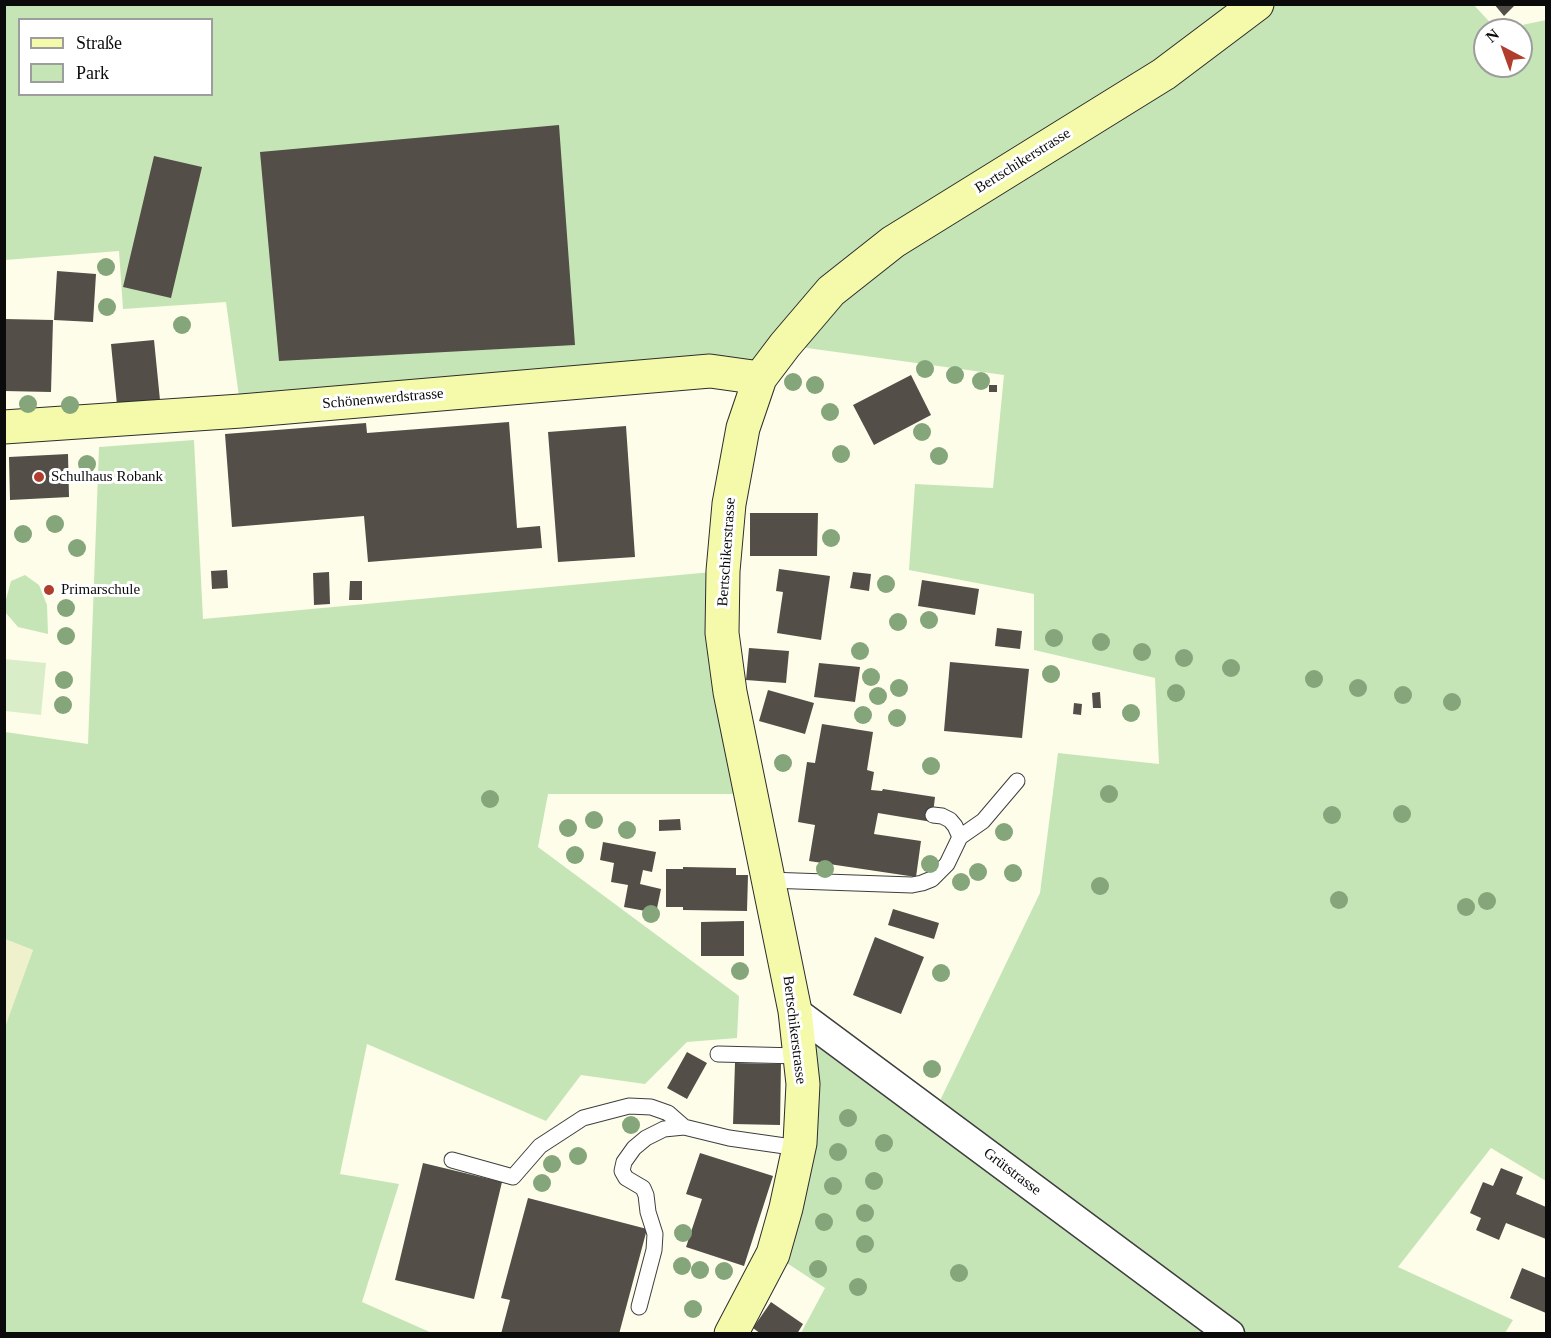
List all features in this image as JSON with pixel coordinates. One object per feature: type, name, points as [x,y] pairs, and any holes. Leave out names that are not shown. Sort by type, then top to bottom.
[{"type":"street","name":"Bertschikerstrasse","points":[[731,1334],[773,1254],[799,1148],[803,1084],[795,1011],[730,692],[722,633],[723,571],[729,504],[743,428],[760,378],[831,291],[893,242],[1164,74],[1257,4]]},
{"type":"street","name":"Schönenwerdstrasse","points":[[4,427],[241,411],[710,371],[760,378]]},
{"type":"street","name":"Grütstrasse","points":[[795,1011],[1230,1334]]},
{"type":"lane","points":[[768,880],[912,885],[922,883],[932,879],[947,864],[960,837],[983,821],[1017,781]]},
{"type":"lane","points":[[933,814],[950,820],[960,837]]},
{"type":"lane","points":[[718,1054],[800,1056]]},
{"type":"lane","points":[[452,1160],[513,1177],[540,1146],[584,1118],[629,1106],[651,1107],[668,1113],[684,1127]]},
{"type":"lane","points":[[639,1307],[654,1250],[655,1234],[648,1212],[646,1195],[642,1188],[626,1178],[622,1171],[624,1162],[634,1148],[645,1138],[664,1129],[684,1127],[729,1138],[799,1148]]},
{"type":"green space","points":[[1473,4],[1486,18],[1473,18],[1473,78],[1533,78],[1533,23],[1546,20],[1546,1181],[1491,1148],[1398,1267],[1513,1320],[1505,1333],[801,1333],[825,1288],[773,1254],[786,1208],[795,1011],[934,1113],[1040,893],[1058,753],[1159,764],[1155,678],[1034,650],[1034,594],[909,570],[915,484],[993,488],[1004,375],[785,345],[760,378],[241,411],[226,302],[123,309],[119,251],[5,260],[5,5]]},
{"type":"green space","points":[[194,440],[203,619],[723,571],[751,794],[548,794],[538,847],[739,996],[737,1038],[687,1042],[645,1084],[581,1075],[546,1121],[367,1044],[340,1174],[399,1184],[362,1302],[432,1333],[5,1333],[4,1030],[33,950],[5,939],[5,732],[88,744],[99,447]]},
{"type":"green space","points":[[25,575],[39,585],[47,605],[48,634],[18,627],[5,612],[11,581]]},
{"type":"green space","points":[[4,659],[46,663],[41,715],[5,711]]},
{"type":"green space","points":[[5,939],[33,950],[5,1030]]},
{"type":"building","points":[[1494,4],[1516,4],[1504,16]]},
{"type":"building","points":[[559,125],[575,345],[279,361],[260,152]]},
{"type":"building","points":[[154,156],[202,167],[171,298],[123,287]]},
{"type":"building","points":[[57,271],[96,274],[93,322],[54,320]]},
{"type":"building","points":[[4,319],[53,320],[51,392],[4,391]]},
{"type":"building","points":[[154,340],[160,400],[117,405],[111,344]]},
{"type":"building","points":[[911,375],[931,415],[874,445],[853,405]]},
{"type":"building","points":[[989,385],[997,385],[997,392],[989,392]]},
{"type":"building","points":[[509,422],[517,528],[540,526],[542,548],[368,562],[364,516],[232,527],[225,434],[366,423],[367,433]]},
{"type":"building","points":[[626,426],[635,557],[558,562],[548,432]]},
{"type":"building","name":"Schulhaus Robank","points":[[68,454],[69,497],[10,500],[9,457]]},
{"type":"building","points":[[750,513],[818,513],[817,556],[750,556]]},
{"type":"building","points":[[779,569],[830,576],[821,640],[777,633],[783,592],[776,591]]},
{"type":"building","points":[[227,570],[228,588],[212,589],[211,571]]},
{"type":"building","points":[[329,572],[330,604],[314,605],[313,573]]},
{"type":"building","points":[[853,572],[871,574],[869,591],[850,588]]},
{"type":"building","points":[[922,580],[979,589],[975,615],[918,606]]},
{"type":"building","points":[[350,581],[362,581],[362,600],[349,600]]},
{"type":"building","points":[[997,628],[1022,631],[1020,649],[995,646]]},
{"type":"building","points":[[749,648],[789,651],[786,683],[746,680]]},
{"type":"building","points":[[950,662],[1029,669],[1022,738],[944,731]]},
{"type":"building","points":[[819,663],[860,667],[855,702],[814,697]]},
{"type":"building","points":[[768,690],[814,703],[805,734],[759,721]]},
{"type":"building","points":[[1100,692],[1101,708],[1093,708],[1092,693]]},
{"type":"building","points":[[1074,703],[1082,704],[1081,715],[1073,714]]},
{"type":"building","points":[[822,724],[873,732],[867,770],[874,772],[871,790],[882,791],[883,789],[935,797],[932,822],[878,813],[874,834],[921,841],[916,877],[809,861],[815,825],[798,822],[807,762],[815,763]]},
{"type":"building","points":[[680,819],[681,830],[659,831],[659,820]]},
{"type":"building","points":[[603,842],[656,852],[652,872],[643,870],[640,884],[661,889],[656,913],[624,907],[628,885],[611,882],[614,863],[600,860]]},
{"type":"building","points":[[683,867],[736,868],[736,875],[748,875],[747,911],[683,910],[683,907],[666,907],[666,869],[683,869]]},
{"type":"building","points":[[893,909],[939,923],[934,939],[888,925]]},
{"type":"building","points":[[744,921],[744,956],[701,956],[701,922]]},
{"type":"building","points":[[875,937],[924,957],[901,1014],[853,995]]},
{"type":"building","points":[[687,1052],[707,1063],[687,1099],[667,1088]]},
{"type":"building","points":[[735,1063],[781,1064],[780,1125],[733,1124]]},
{"type":"building","points":[[700,1153],[773,1176],[744,1266],[686,1247],[702,1199],[686,1194]]},
{"type":"building","points":[[423,1163],[502,1182],[474,1299],[395,1280]]},
{"type":"building","points":[[1501,1168],[1523,1177],[1516,1194],[1546,1207],[1546,1239],[1506,1223],[1499,1240],[1476,1230],[1481,1218],[1470,1213],[1483,1182],[1493,1186]]},
{"type":"building","points":[[528,1198],[647,1229],[619,1334],[501,1334],[510,1300],[501,1298]]},
{"type":"building","points":[[1522,1268],[1546,1278],[1546,1313],[1510,1298]]},
{"type":"building","points":[[771,1302],[803,1324],[797,1334],[761,1334],[753,1328]]},
{"type":"place","name":"Schulhaus Robank","points":[[39,477]]},
{"type":"place","name":"Primarschule","points":[[49,590]]}]
